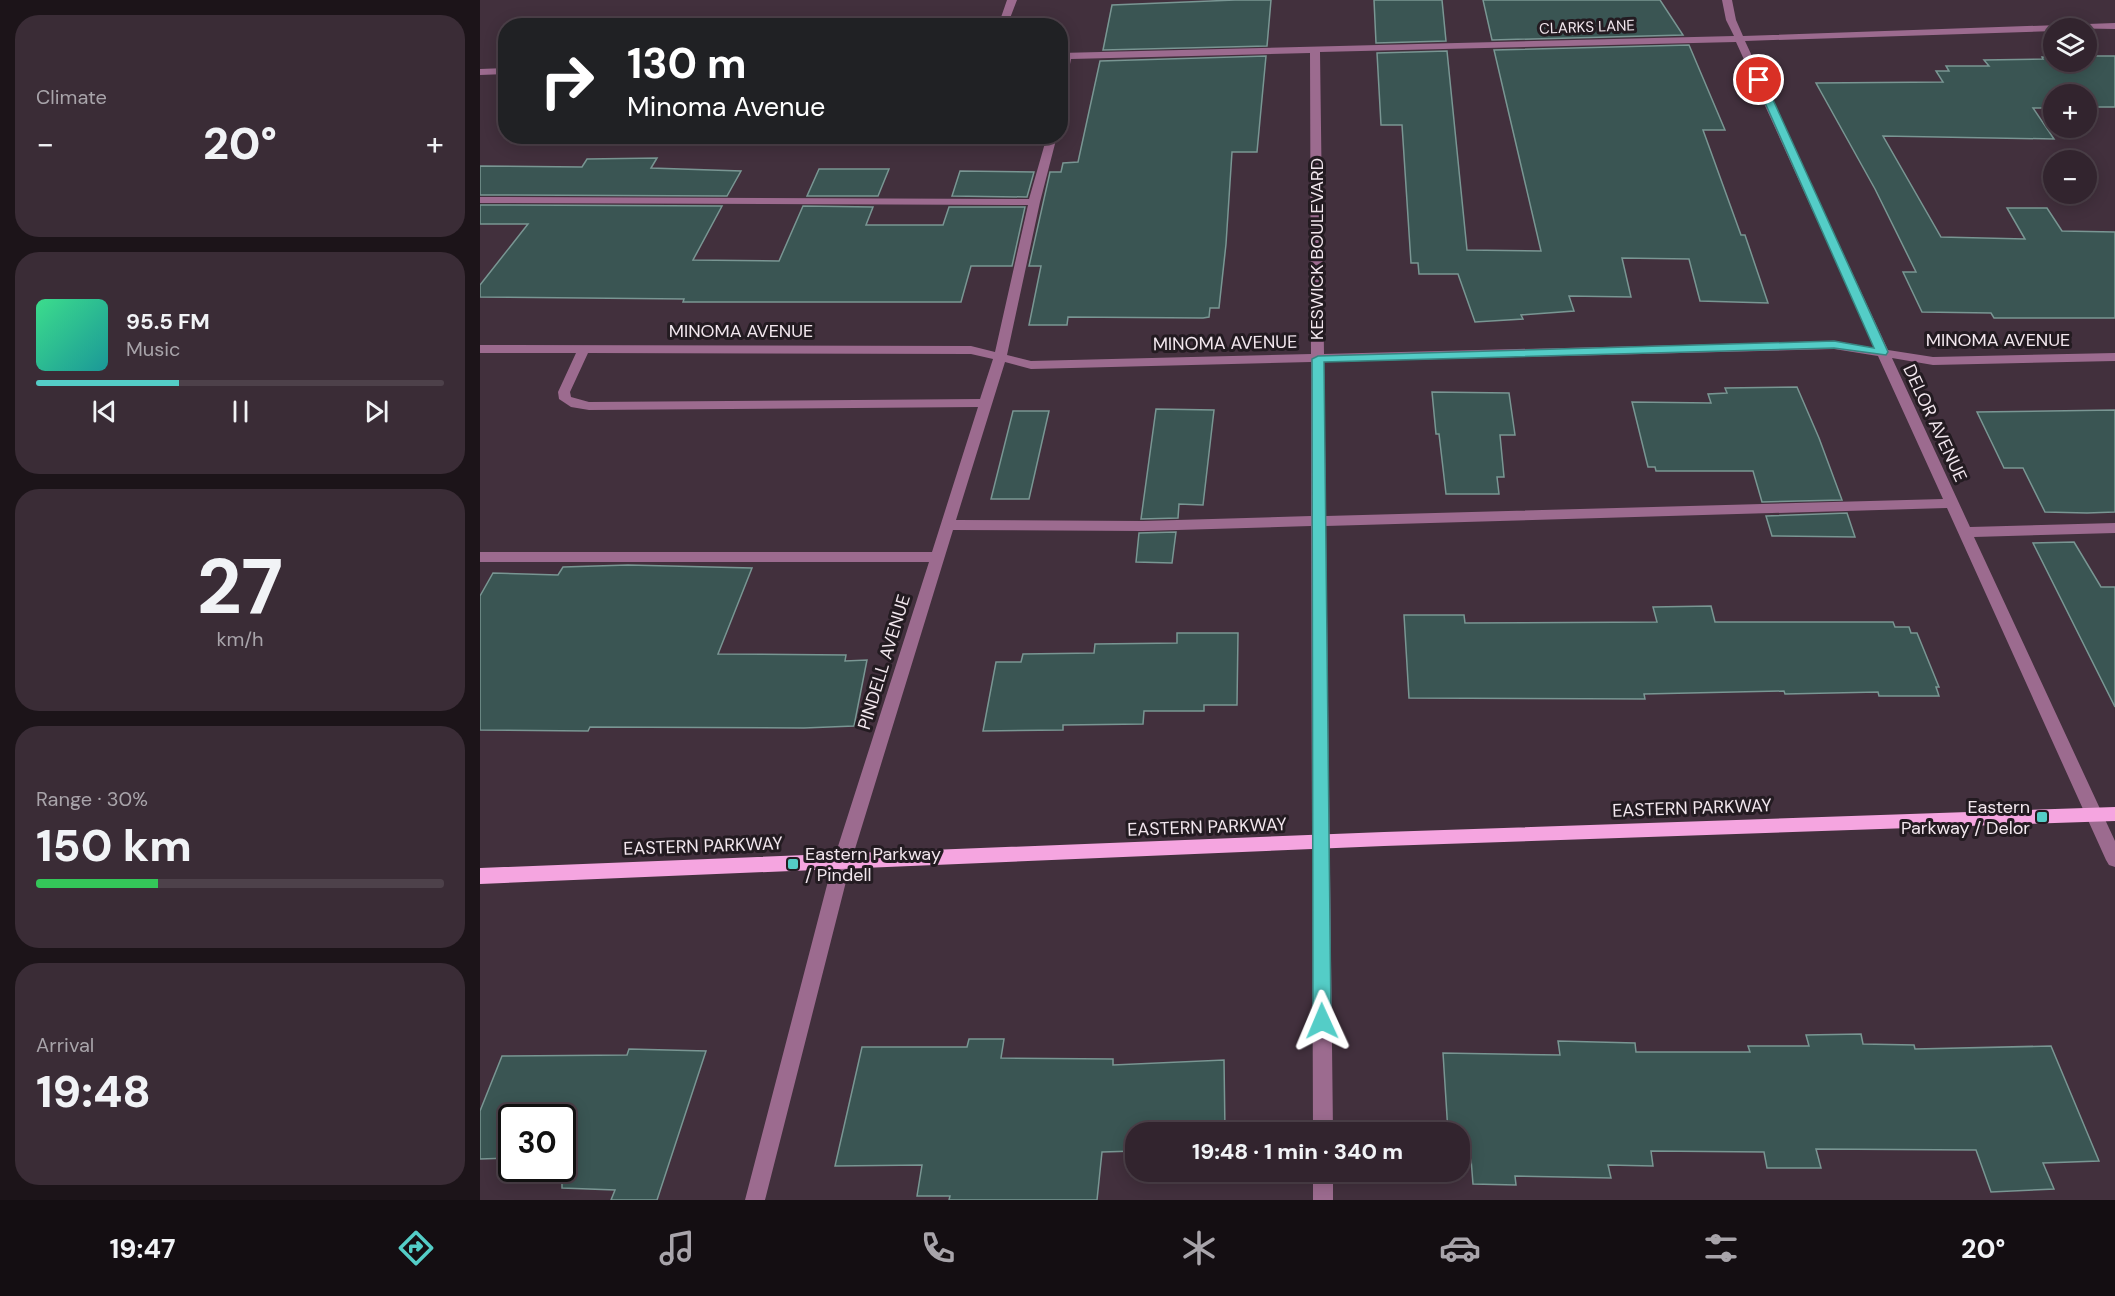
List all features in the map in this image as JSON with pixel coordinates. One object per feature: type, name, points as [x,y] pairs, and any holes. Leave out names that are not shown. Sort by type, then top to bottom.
[{"type":"main road","name":"EASTERN PARKWAY","points":[[480,876],[1321,844],[1384,839],[2115,814]]},
{"type":"street","points":[[1005,18],[1012,0]]},
{"type":"street","name":"DELOR AVENUE","points":[[1727,0],[1731,20],[2115,860]]},
{"type":"street","name":"CLARKS LANE","points":[[1068,56],[1740,39],[2115,26]]},
{"type":"street","name":"KESWICK BOULEVARD","points":[[1315,50],[1323,1122]]},
{"type":"street","points":[[480,72],[498,71]]},
{"type":"street","name":"PINDELL AVENUE","points":[[755,1200],[842,862],[1000,357],[1034,202],[1050,144]]},
{"type":"street","points":[[480,200],[1034,202]]},
{"type":"street","name":"MINOMA AVENUE","points":[[480,349],[970,350],[1031,365],[1834,345],[1934,361],[2115,357]]},
{"type":"street","points":[[584,349],[564,392],[565,399],[589,406],[986,403]]},
{"type":"street","points":[[948,525],[1143,526],[1319,519],[1952,503]]},
{"type":"street","points":[[1966,532],[2115,528]]},
{"type":"street","points":[[480,557],[938,557]]},
{"type":"street","points":[[1323,1182],[1323,1200]]},
{"type":"building","points":[[1271,0],[1267,46],[1103,50],[1112,5]]},
{"type":"building","points":[[1374,0],[1442,0],[1446,41],[1376,43]]},
{"type":"building","points":[[1483,0],[1660,0],[1683,35],[1492,40]]},
{"type":"building","points":[[1689,45],[1725,130],[1703,130],[1741,235],[1745,235],[1768,303],[1700,301],[1689,259],[1622,258],[1631,297],[1569,296],[1574,311],[1521,315],[1523,319],[1475,322],[1458,274],[1419,274],[1418,263],[1411,263],[1402,125],[1381,125],[1377,53],[1447,51],[1467,250],[1541,251],[1494,50]]},
{"type":"building","points":[[1266,56],[1257,152],[1232,152],[1219,308],[1210,308],[1209,317],[1203,318],[1068,317],[1067,325],[1029,325],[1041,266],[1029,266],[1050,172],[1061,172],[1063,163],[1078,162],[1100,61]]},
{"type":"building","points":[[2097,56],[2115,56],[2115,107],[2097,107],[2097,84],[2043,84],[2043,108],[2033,108],[2043,123],[2043,138],[2054,139],[1883,136],[1941,237],[2025,239],[2007,208],[2047,208],[2062,231],[2115,232],[2115,318],[1994,318],[1991,313],[1922,312],[1903,272],[1916,272],[1875,189],[1816,83],[1943,82],[1936,71],[1949,71],[1946,66],[1989,66],[1984,60],[2043,59],[2043,72],[2097,72]]},
{"type":"building","points":[[657,158],[651,168],[741,171],[727,196],[480,195],[480,166],[582,167],[587,159]]},
{"type":"building","points":[[819,169],[889,169],[878,196],[807,196]]},
{"type":"building","points":[[960,171],[1034,172],[1027,197],[952,196]]},
{"type":"building","points":[[480,205],[722,206],[693,260],[779,261],[803,206],[873,207],[866,225],[943,225],[949,207],[1025,207],[1012,266],[971,266],[961,302],[683,302],[684,299],[480,297],[480,285],[528,224],[480,224]]},
{"type":"building","points":[[1797,387],[1842,500],[1762,502],[1753,471],[1656,471],[1655,467],[1648,467],[1632,402],[1711,403],[1708,394],[1727,393],[1725,388]]},
{"type":"building","points":[[1432,392],[1509,393],[1515,435],[1500,435],[1504,477],[1497,477],[1499,494],[1446,494]]},
{"type":"building","points":[[1156,409],[1214,410],[1203,505],[1179,504],[1178,518],[1141,519]]},
{"type":"building","points":[[2115,410],[2115,512],[2087,513],[2045,512],[2023,468],[2004,468],[1977,412]]},
{"type":"building","points":[[1013,411],[1049,411],[1029,499],[991,499]]},
{"type":"building","points":[[1847,513],[1855,537],[1772,536],[1766,516]]},
{"type":"building","points":[[1176,532],[1172,563],[1136,562],[1139,533]]},
{"type":"building","points":[[2074,542],[2101,587],[2115,587],[2115,707],[2033,543]]},
{"type":"building","points":[[628,565],[752,568],[718,654],[846,655],[845,661],[867,660],[854,726],[804,728],[590,727],[588,731],[480,730],[480,596],[493,573],[558,575],[563,567]]},
{"type":"building","points":[[1711,606],[1715,622],[1893,622],[1895,627],[1909,627],[1911,633],[1917,633],[1939,687],[1936,687],[1939,696],[1879,696],[1878,692],[1785,694],[1784,691],[1644,694],[1645,699],[1409,698],[1404,615],[1464,615],[1465,623],[1657,622],[1653,607]]},
{"type":"building","points":[[1177,633],[1238,633],[1237,705],[1204,705],[1204,711],[1144,711],[1143,724],[1063,725],[1063,730],[983,731],[996,662],[1021,662],[1023,654],[1094,653],[1095,644],[1177,643]]},
{"type":"building","points":[[1861,1034],[1863,1044],[1914,1045],[1915,1049],[2051,1046],[2099,1161],[2043,1163],[2054,1189],[1991,1192],[1976,1150],[1816,1149],[1821,1168],[1767,1168],[1764,1152],[1651,1151],[1653,1166],[1608,1165],[1611,1178],[1515,1176],[1516,1185],[1473,1184],[1470,1122],[1447,1122],[1443,1053],[1560,1055],[1558,1041],[1635,1043],[1636,1052],[1750,1052],[1748,1046],[1809,1046],[1806,1035]]},
{"type":"building","points":[[969,1039],[1004,1039],[1001,1058],[1113,1059],[1113,1065],[1224,1060],[1225,1122],[1125,1122],[1125,1151],[1102,1152],[1097,1200],[949,1200],[950,1196],[917,1196],[922,1165],[835,1166],[862,1047],[967,1047]]},
{"type":"building","points":[[629,1049],[706,1051],[657,1200],[611,1200],[615,1190],[562,1188],[562,1182],[576,1182],[576,1104],[498,1104],[498,1158],[480,1159],[480,1111],[502,1056],[627,1055]]},
{"type":"place","name":"Eastern Parkway / Delor","points":[[2042,817]]},
{"type":"place","name":"Eastern Parkway / Pindell","points":[[793,864]]},
{"type":"route","points":[[1322,1021],[1318,359],[1834,345],[1882,352],[1759,80]]}]
